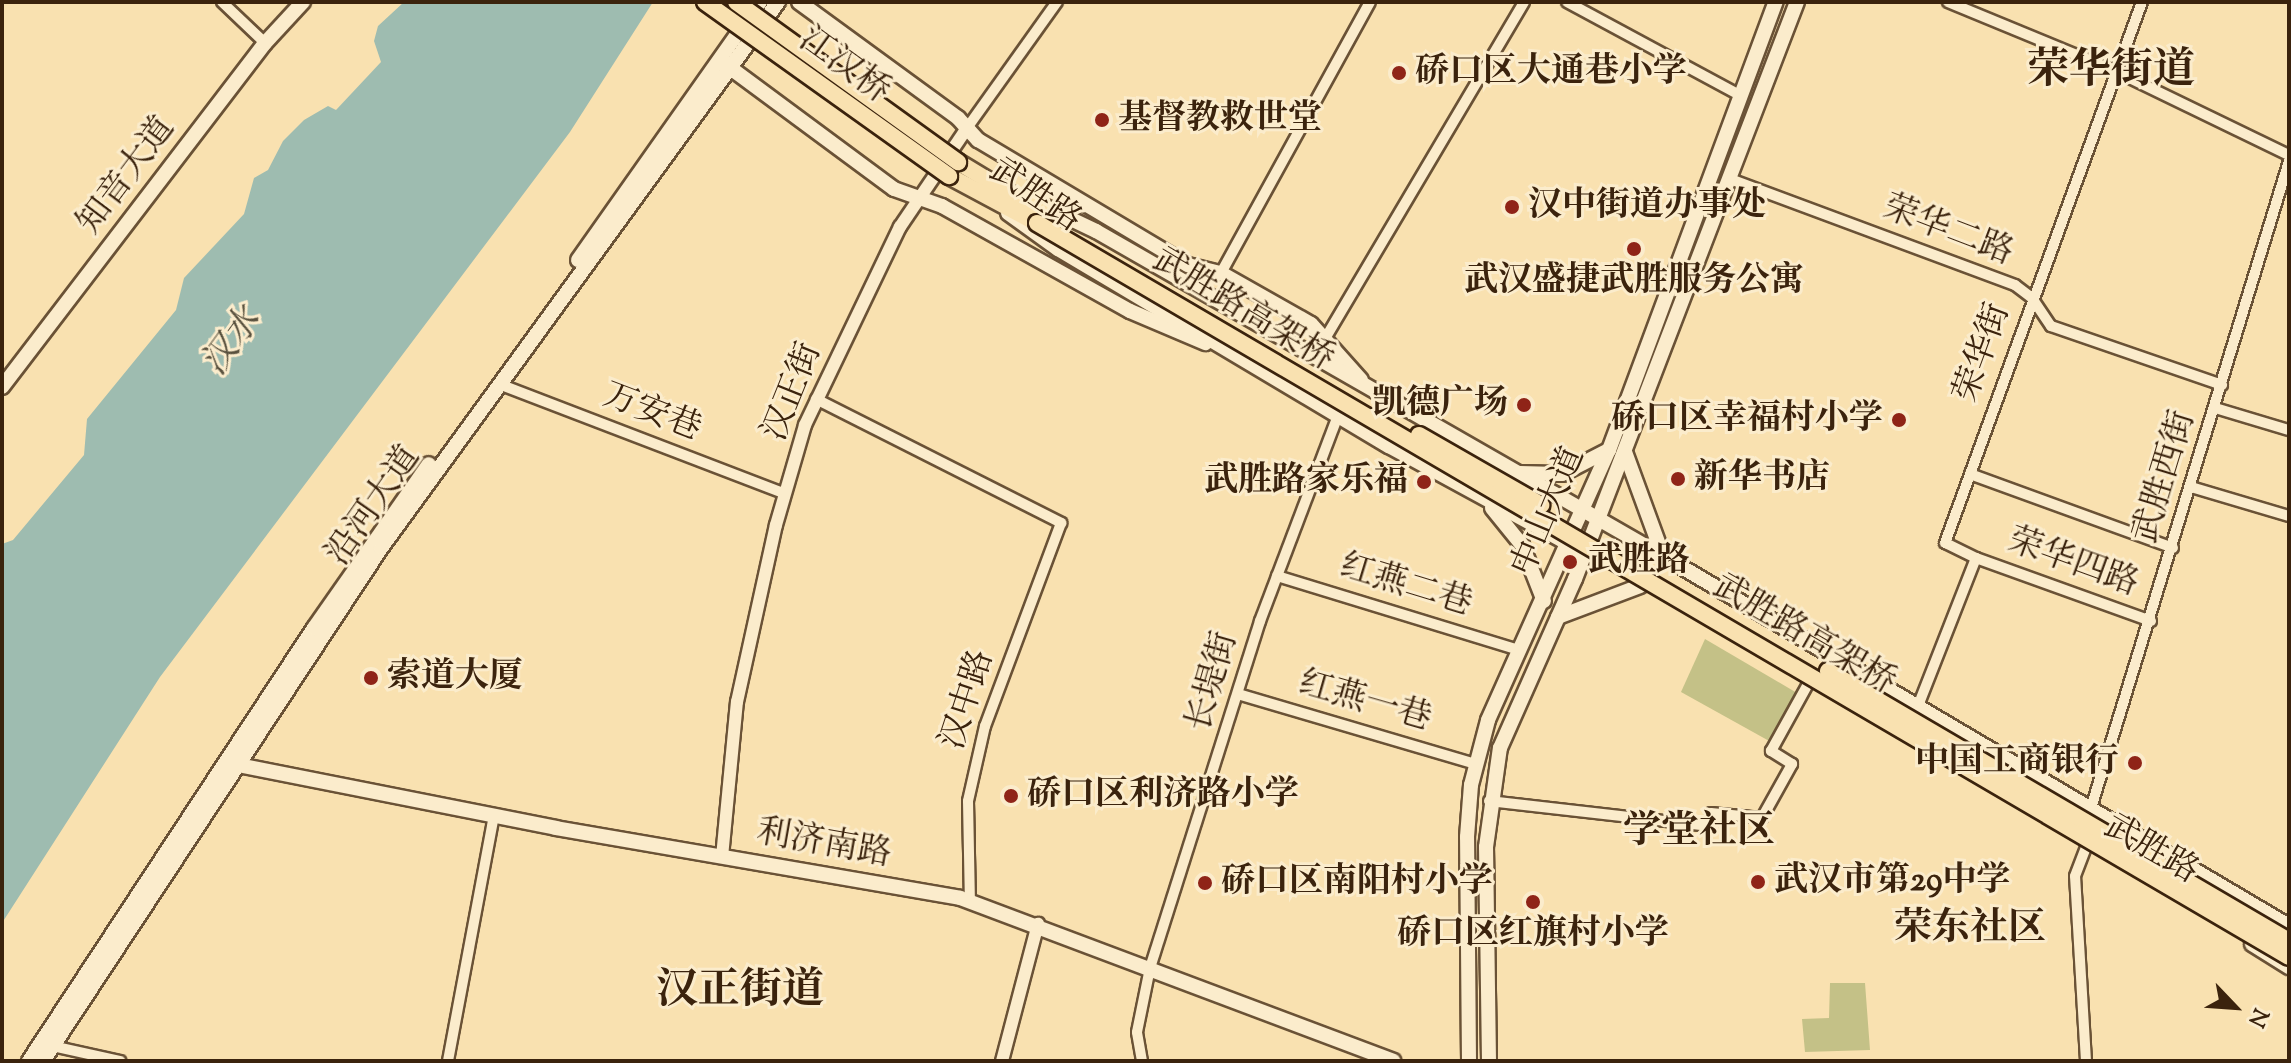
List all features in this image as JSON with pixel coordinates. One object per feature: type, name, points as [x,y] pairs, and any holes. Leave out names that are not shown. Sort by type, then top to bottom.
[{"type":"main road","name":"知音大道","points":[[2,387],[265,43],[303,2]]},
{"type":"main road","name":"江汉桥","points":[[705,2],[953,169]]},
{"type":"main road","name":"江汉桥","points":[[736,2],[953,169]]},
{"type":"main road","name":"沿河大道","points":[[29,1061],[230,764],[723,62],[760,2]]},
{"type":"main road","name":"沿河大道","points":[[43,1061],[378,535],[723,62],[778,2]]},
{"type":"main road","points":[[799,2],[967,128],[1188,265]]},
{"type":"main road","name":"中山大道","points":[[1469,1061],[1467,837],[1476,764],[1488,720],[1544,601],[1609,450],[1776,2]]},
{"type":"main road","name":"中山大道","points":[[1489,1061],[1489,801],[1500,748],[1585,553],[1797,2]]},
{"type":"main road","points":[[723,62],[894,189],[942,206],[1143,318],[1183,337],[1221,347]]},
{"type":"main road","name":"武胜路","points":[[953,169],[993,192],[1145,259],[1582,513],[1663,556],[2289,926]]},
{"type":"main road","name":"武胜路","points":[[993,192],[1058,249],[1221,347],[1482,500],[1585,553],[2289,967]]},
{"type":"main road","points":[[993,192],[1039,218]]},
{"type":"main road","name":"武胜路高架桥","points":[[1039,218],[2289,941]]},
{"type":"main road","name":"武胜路高架桥","points":[[1039,218],[2289,957]]},
{"type":"main road","points":[[1145,259],[1221,273],[1326,337],[1376,393]]},
{"type":"main road","points":[[1512,471],[1562,474],[1609,450]]},
{"type":"main road","points":[[1625,452],[1663,556]]},
{"type":"main road","points":[[1482,500],[1511,527],[1544,601]]},
{"type":"main road","points":[[1558,617],[1640,586]]},
{"type":"main road","name":"利济南路","points":[[230,764],[494,816],[970,901],[1038,924],[1393,1061]]},
{"type":"street","points":[[222,2],[265,43]]},
{"type":"street","name":"汉正街","points":[[722,857],[737,702],[785,494],[816,399],[919,198],[1057,2]]},
{"type":"street","points":[[1221,273],[1370,2]]},
{"type":"street","points":[[1326,337],[1524,2]]},
{"type":"street","points":[[1567,2],[1740,95]]},
{"type":"street","points":[[1948,2],[2115,71],[2289,155]]},
{"type":"street","name":"荣华街","points":[[1976,558],[1945,543],[2142,2]]},
{"type":"street","name":"武胜西街","points":[[2091,808],[2151,621],[2289,161]]},
{"type":"street","name":"荣华二路","points":[[1730,179],[2015,285],[2032,298],[2051,326],[2222,385]]},
{"type":"street","name":"万安巷","points":[[499,384],[785,494]]},
{"type":"street","name":"汉中路","points":[[816,399],[1061,523],[985,726],[968,801],[970,901]]},
{"type":"street","points":[[2215,408],[2289,430]]},
{"type":"street","name":"长堤街","points":[[1142,1061],[1137,1032],[1150,968],[1277,576],[1338,416]]},
{"type":"street","points":[[1970,474],[2173,548]]},
{"type":"street","points":[[2191,487],[2289,516]]},
{"type":"street","points":[[1918,706],[1976,558]]},
{"type":"street","name":"荣华四路","points":[[1976,558],[2151,621]]},
{"type":"street","name":"红燕二巷","points":[[1277,576],[1519,650]]},
{"type":"street","points":[[1489,801],[1708,826],[1711,813],[1762,818],[1792,764],[1771,751],[1808,684]]},
{"type":"street","name":"红燕一巷","points":[[1238,694],[1476,764]]},
{"type":"street","points":[[448,1061],[494,816]]},
{"type":"street","points":[[2086,847],[2075,876],[2086,1061]]},
{"type":"street","points":[[1002,1061],[1038,924]]},
{"type":"street","points":[[52,1046],[120,1061]]},
{"type":"shaded area","points":[[1705,639],[1797,693],[1771,742],[1681,692]]},
{"type":"shaded area","points":[[1830,983],[1865,983],[1870,1050],[1805,1052],[1802,1019],[1829,1018]]},
{"type":"water","name":"汉水","points":[[404,2],[653,2],[570,132],[160,677],[2,923],[2,544],[13,540],[84,455],[87,419],[176,310],[184,278],[244,214],[254,178],[268,170],[283,141],[304,120],[328,106],[336,110],[381,62],[374,41],[378,26]]},
{"type":"place","name":"硚口区大通巷小学","points":[[1399,73]]},
{"type":"place","name":"基督教救世堂","points":[[1102,120]]},
{"type":"place","name":"汉中街道办事处","points":[[1512,207]]},
{"type":"place","name":"武汉盛捷武胜服务公寓","points":[[1634,249]]},
{"type":"place","name":"凯德广场","points":[[1524,405]]},
{"type":"place","name":"硚口区幸福村小学","points":[[1899,420]]},
{"type":"place","name":"新华书店","points":[[1678,479]]},
{"type":"place","name":"武胜路家乐福","points":[[1424,482]]},
{"type":"place","name":"武胜路","points":[[1570,562]]},
{"type":"place","name":"索道大厦","points":[[371,678]]},
{"type":"place","name":"中国工商银行","points":[[2135,763]]},
{"type":"place","name":"硚口区利济路小学","points":[[1011,796]]},
{"type":"place","name":"武汉市第29中学","points":[[1758,882]]},
{"type":"place","name":"硚口区南阳村小学","points":[[1205,883]]},
{"type":"place","name":"硚口区红旗村小学","points":[[1533,902]]},
{"type":"district","name":"荣华街道","points":[[2111,72]]},
{"type":"district","name":"学堂社区","points":[[1699,834]]},
{"type":"district","name":"荣东社区","points":[[1970,931]]},
{"type":"district","name":"汉正街道","points":[[740,992]]}]
